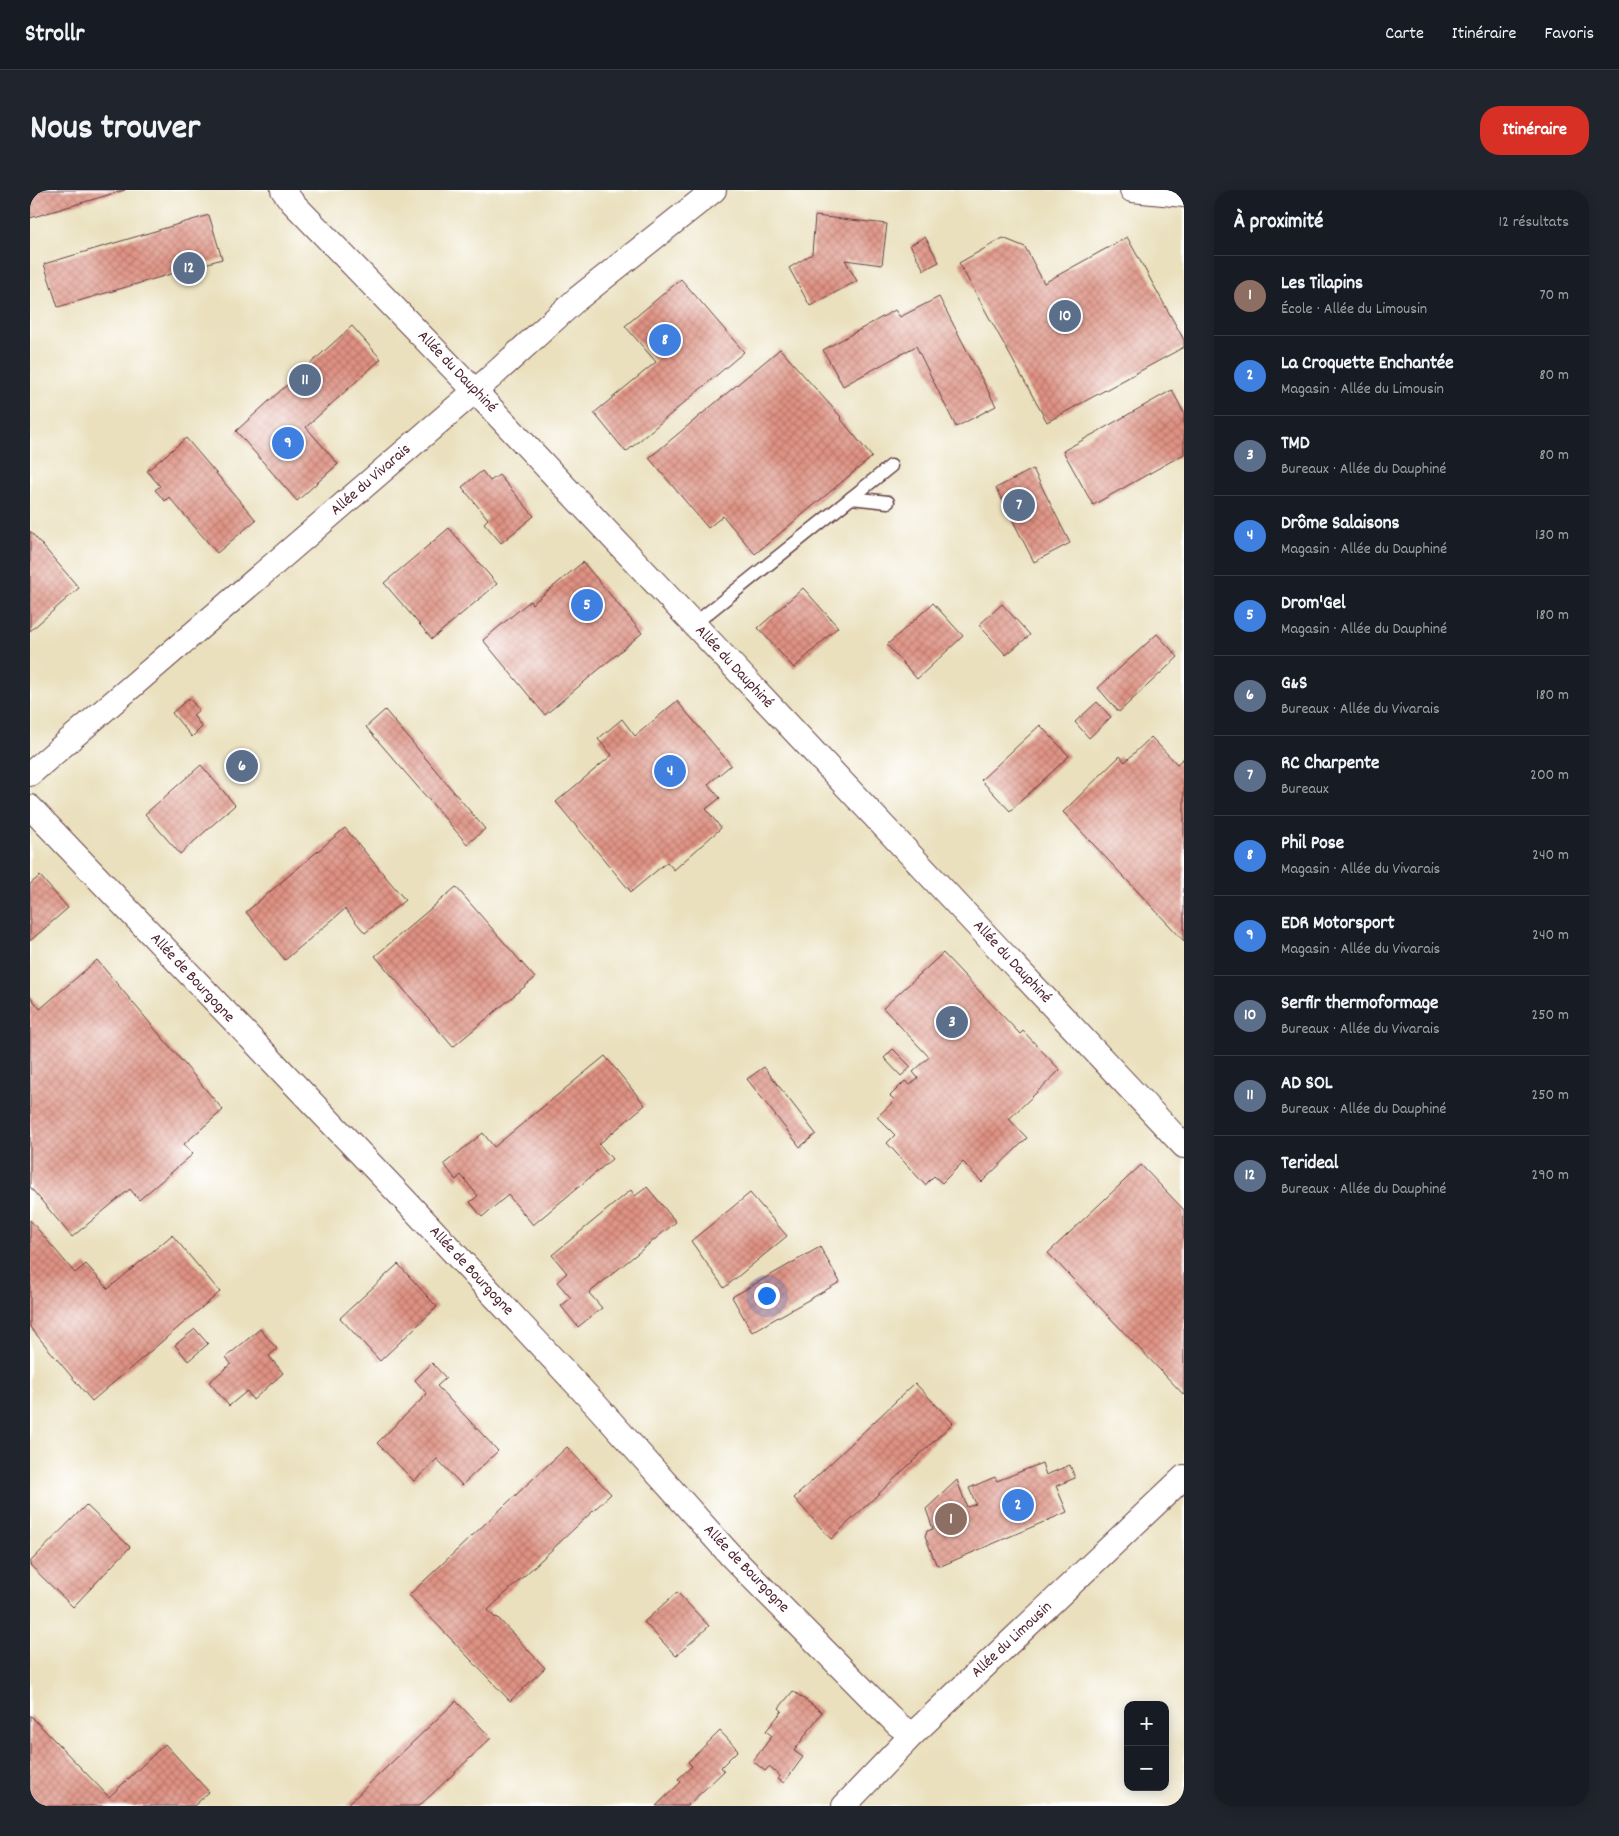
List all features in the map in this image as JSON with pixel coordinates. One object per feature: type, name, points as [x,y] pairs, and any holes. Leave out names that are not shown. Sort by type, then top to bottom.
[{"type":"street","name":"Allée du Dauphiné","points":[[283,190],[292,202],[475,391],[1184,1146]]},
{"type":"street","name":"Allée du Vivarais","points":[[30,774],[475,391],[577,299],[714,190]]},
{"type":"street","points":[[1132,190],[1184,195]]},
{"type":"street","name":"Allée de Bourgogne","points":[[30,807],[402,1196],[589,1398],[732,1557],[897,1724],[912,1735]]},
{"type":"street","name":"Allée du Limousin","points":[[844,1806],[912,1735],[1184,1478]]},
{"type":"lane","points":[[694,624],[891,466]]},
{"type":"lane","points":[[851,498],[888,502]]},
{"type":"building","points":[[30,190],[125,190],[30,218]]},
{"type":"building","points":[[209,215],[222,259],[58,307],[44,264]]},
{"type":"building","points":[[815,216],[887,224],[882,265],[845,260],[857,281],[810,306],[789,268],[812,254]]},
{"type":"building","points":[[925,237],[939,262],[924,270],[910,245]]},
{"type":"building","points":[[1127,237],[1184,340],[1184,347],[1047,422],[959,263],[1003,238],[1025,247],[1044,283]]},
{"type":"building","points":[[681,279],[744,352],[626,452],[594,413],[656,362],[625,326]]},
{"type":"building","points":[[939,297],[996,406],[956,427],[916,346],[843,386],[823,350],[895,310],[900,317]]},
{"type":"building","points":[[352,326],[381,359],[306,427],[338,464],[297,501],[236,431]]},
{"type":"building","points":[[780,349],[841,417],[872,457],[755,554],[723,516],[708,528],[649,458]]},
{"type":"building","points":[[1172,390],[1184,413],[1184,454],[1093,505],[1063,451]]},
{"type":"building","points":[[186,438],[256,520],[217,553],[169,497],[165,501],[155,490],[160,486],[147,471]]},
{"type":"building","points":[[1033,469],[1070,543],[1034,562],[996,488]]},
{"type":"building","points":[[482,471],[490,481],[499,475],[534,516],[501,543],[484,523],[488,519],[462,487]]},
{"type":"building","points":[[449,528],[497,584],[432,639],[384,583]]},
{"type":"building","points":[[30,531],[79,588],[30,631]]},
{"type":"building","points":[[583,562],[642,633],[545,715],[483,640],[530,601],[532,604]]},
{"type":"building","points":[[803,588],[838,627],[794,668],[758,628]]},
{"type":"building","points":[[933,603],[963,636],[917,679],[887,645]]},
{"type":"building","points":[[1002,604],[1030,635],[1006,655],[979,625]]},
{"type":"building","points":[[1157,634],[1178,657],[1119,712],[1098,688]]},
{"type":"building","points":[[189,698],[199,710],[193,715],[202,727],[192,737],[172,713]]},
{"type":"building","points":[[677,701],[731,765],[708,784],[720,798],[706,809],[721,828],[674,870],[667,862],[631,892],[556,802],[612,755],[598,739],[622,719],[635,736]]},
{"type":"building","points":[[1097,702],[1111,717],[1089,738],[1075,722]]},
{"type":"building","points":[[385,710],[485,829],[467,844],[366,727]]},
{"type":"building","points":[[1040,725],[1069,756],[1010,811],[981,780]]},
{"type":"building","points":[[1151,737],[1177,764],[1184,758],[1184,941],[1063,812],[1120,756],[1125,762]]},
{"type":"building","points":[[201,765],[235,805],[180,854],[145,814]]},
{"type":"building","points":[[345,828],[405,900],[365,933],[345,909],[285,960],[246,912]]},
{"type":"building","points":[[40,876],[68,908],[30,941],[30,884]]},
{"type":"building","points":[[456,887],[535,978],[453,1047],[375,956]]},
{"type":"building","points":[[943,953],[1020,1034],[1023,1031],[1060,1070],[1009,1119],[1027,1138],[982,1182],[963,1162],[942,1183],[934,1176],[925,1185],[887,1143],[895,1135],[877,1117],[895,1100],[890,1096],[905,1081],[910,1085],[918,1078],[913,1072],[929,1057],[883,1008]]},
{"type":"building","points":[[97,960],[223,1110],[184,1144],[193,1154],[139,1200],[130,1189],[72,1237],[30,1187],[30,996],[40,1009]]},
{"type":"building","points":[[893,1049],[911,1067],[901,1076],[884,1058]]},
{"type":"building","points":[[605,1056],[645,1105],[599,1144],[612,1159],[533,1225],[508,1195],[482,1217],[470,1202],[478,1196],[461,1175],[456,1180],[444,1164],[483,1133],[494,1147]]},
{"type":"building","points":[[764,1067],[816,1134],[800,1147],[747,1079]]},
{"type":"building","points":[[1141,1165],[1184,1210],[1184,1395],[1048,1253]]},
{"type":"building","points":[[647,1187],[676,1222],[589,1293],[602,1308],[578,1327],[561,1306],[571,1298],[557,1282],[567,1273],[552,1255],[631,1190],[635,1196]]},
{"type":"building","points":[[750,1193],[787,1236],[724,1288],[691,1241]]},
{"type":"building","points":[[30,1220],[75,1273],[86,1264],[108,1289],[172,1235],[220,1292],[92,1401],[30,1327]]},
{"type":"building","points":[[820,1247],[840,1282],[752,1332],[732,1297]]},
{"type":"building","points":[[398,1264],[437,1307],[380,1361],[340,1318]]},
{"type":"building","points":[[195,1329],[208,1344],[188,1361],[175,1345]]},
{"type":"building","points":[[260,1329],[277,1349],[269,1356],[283,1373],[253,1400],[247,1391],[229,1406],[209,1382],[231,1364],[226,1357]]},
{"type":"building","points":[[432,1363],[446,1378],[437,1386],[498,1451],[462,1485],[437,1459],[414,1481],[377,1443],[427,1394],[415,1380]]},
{"type":"building","points":[[915,1383],[953,1423],[831,1539],[794,1498]]},
{"type":"building","points":[[567,1447],[611,1494],[488,1610],[495,1618],[497,1617],[545,1668],[510,1701],[409,1595]]},
{"type":"building","points":[[1042,1463],[1046,1475],[1070,1465],[1075,1478],[1056,1486],[1067,1512],[941,1566],[936,1564],[925,1536],[927,1531],[933,1529],[926,1509],[957,1480],[967,1507],[976,1504],[969,1488],[995,1477],[997,1481]]},
{"type":"building","points":[[86,1505],[130,1547],[73,1607],[30,1565],[30,1562]]},
{"type":"building","points":[[677,1592],[709,1626],[676,1656],[644,1622]]},
{"type":"building","points":[[793,1691],[822,1712],[794,1751],[803,1757],[784,1783],[778,1779],[780,1776],[769,1767],[765,1771],[753,1761],[772,1736],[766,1731],[782,1711],[779,1708]]},
{"type":"building","points":[[456,1701],[491,1738],[419,1806],[346,1806]]},
{"type":"building","points":[[30,1715],[109,1797],[165,1744],[209,1792],[194,1806],[30,1806]]},
{"type":"building","points":[[720,1731],[738,1750],[721,1767],[724,1771],[687,1806],[656,1806],[681,1782],[678,1779],[692,1766],[688,1762]]},
{"type":"place","name":"Terideal","points":[[189,268]]},
{"type":"place","name":"Serfir thermoformage","points":[[1065,316]]},
{"type":"place","name":"Phil Pose","points":[[665,340]]},
{"type":"place","name":"AD SOL","points":[[305,380]]},
{"type":"place","name":"EDR Motorsport","points":[[288,443]]},
{"type":"place","name":"RC Charpente","points":[[1019,505]]},
{"type":"place","name":"Drom'Gel","points":[[587,605]]},
{"type":"place","name":"G&S","points":[[242,766]]},
{"type":"place","name":"Drôme Salaisons","points":[[670,771]]},
{"type":"place","name":"TMD","points":[[952,1022]]},
{"type":"place","name":"La Croquette Enchantée","points":[[1018,1505]]},
{"type":"place","name":"Les Tilapins","points":[[951,1519]]}]
